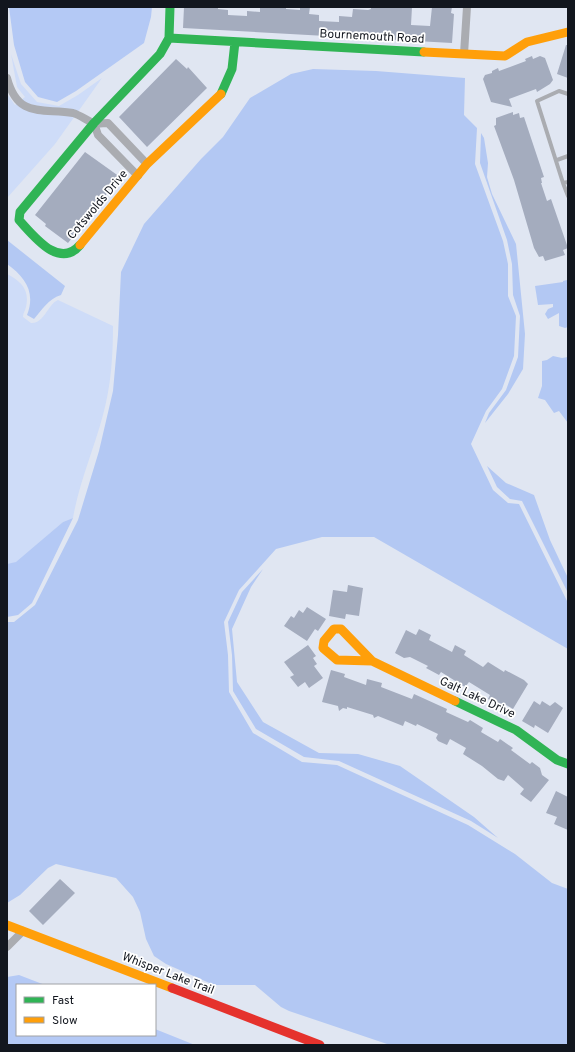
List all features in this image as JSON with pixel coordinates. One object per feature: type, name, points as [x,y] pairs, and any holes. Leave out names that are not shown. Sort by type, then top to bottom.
[{"type":"street","name":"Cotswolds Drive","points":[[170,7],[169,38],[160,54],[94,123],[20,212],[19,220],[39,242],[54,251],[65,254],[77,250],[147,164],[221,94],[230,80],[235,58],[235,42]]},
{"type":"street","points":[[464,54],[467,7]]},
{"type":"street","name":"Bournemouth Road","points":[[169,38],[505,56],[527,42],[568,32]]},
{"type":"street","points":[[7,78],[10,89],[17,99],[27,107],[37,111],[74,113],[94,123],[108,123],[147,164]]},
{"type":"street","points":[[94,123],[98,135],[138,176]]},
{"type":"street","name":"Galt Lake Drive","points":[[372,661],[337,660],[323,648],[324,641],[334,629],[341,629],[372,661],[516,730],[557,760],[568,764]]},
{"type":"street","name":"Whisper Lake Trail","points":[[7,925],[320,1045]]},
{"type":"street","points":[[7,947],[23,931]]},
{"type":"lane","points":[[568,94],[559,91],[537,101],[566,183],[568,196]]},
{"type":"lane","points":[[557,160],[568,156]]},
{"type":"shaded area","points":[[9,7],[152,7],[144,43],[76,91],[57,102],[38,97],[25,82],[14,45]]},
{"type":"shaded area","points":[[11,54],[21,84],[37,102],[59,106],[102,78],[55,144],[7,198],[7,94],[15,105],[25,97],[17,87]]},
{"type":"shaded area","points":[[313,69],[376,71],[465,78],[464,115],[477,128],[475,164],[503,241],[508,264],[508,296],[516,316],[514,356],[502,389],[486,411],[471,444],[493,490],[508,503],[519,504],[568,603],[568,649],[374,537],[322,537],[276,549],[239,590],[224,622],[228,655],[229,692],[253,733],[302,762],[337,765],[468,825],[515,854],[552,883],[568,889],[568,1045],[390,1045],[289,1011],[281,1007],[255,985],[214,985],[166,964],[154,956],[146,939],[140,912],[133,897],[116,878],[56,864],[48,868],[20,895],[7,903],[7,622],[14,622],[35,605],[78,520],[99,451],[113,391],[118,335],[121,272],[144,224],[201,159],[223,137],[250,98],[291,74]]},
{"type":"shaded area","points":[[481,133],[484,138],[488,163],[487,177],[492,194],[516,244],[525,334],[523,369],[508,394],[485,423],[489,413],[506,390],[518,357],[520,316],[513,295],[512,264],[507,240],[480,163]]},
{"type":"shaded area","points":[[7,240],[65,286],[61,295],[52,299],[34,319],[27,315],[30,299],[27,286],[19,274],[7,264]]},
{"type":"shaded area","points":[[7,274],[20,283],[25,291],[27,301],[23,317],[31,323],[43,317],[51,305],[58,300],[113,326],[113,348],[106,404],[79,492],[73,518],[63,522],[16,563],[7,564]]},
{"type":"shaded area","points":[[567,280],[568,327],[565,328],[559,326],[559,313],[548,319],[545,314],[548,309],[553,307],[553,304],[538,305],[535,286],[563,282]]},
{"type":"shaded area","points":[[553,356],[562,358],[568,357],[568,423],[559,411],[554,413],[545,400],[538,398],[542,386],[542,361]]},
{"type":"shaded area","points":[[487,466],[506,483],[534,495],[550,540],[568,578],[568,593],[522,501],[510,499],[497,487]]},
{"type":"shaded area","points":[[73,518],[32,603],[18,615],[7,617],[7,564],[16,562],[63,522]]},
{"type":"shaded area","points":[[263,569],[251,587],[232,629],[237,682],[263,722],[319,753],[358,754],[400,766],[474,817],[498,838],[471,821],[339,761],[304,757],[256,729],[233,691],[232,655],[228,622],[242,592]]},
{"type":"shaded area","points":[[19,975],[42,984],[16,984],[16,1036],[156,1036],[156,1029],[195,1045],[7,1045],[7,977]]},
{"type":"building","points":[[184,7],[218,7],[218,9],[228,10],[228,15],[247,16],[247,11],[260,12],[260,7],[286,7],[286,9],[300,10],[300,7],[310,7],[309,14],[319,15],[319,21],[339,22],[339,16],[352,17],[353,9],[368,10],[371,9],[371,7],[412,7],[411,25],[430,26],[432,7],[452,7],[451,13],[454,14],[452,43],[183,28]]},
{"type":"building","points":[[566,45],[568,45],[568,78],[557,74]]},
{"type":"building","points":[[532,56],[533,59],[540,56],[545,58],[553,80],[550,84],[537,92],[536,89],[509,99],[512,107],[491,102],[483,79],[485,75],[492,73],[492,71],[498,68],[499,71],[526,61],[525,59]]},
{"type":"building","points":[[176,59],[187,69],[188,67],[207,88],[147,147],[119,117]]},
{"type":"building","points":[[513,112],[513,115],[519,113],[520,118],[524,117],[544,177],[541,178],[541,183],[547,201],[551,199],[568,248],[563,250],[565,255],[545,261],[543,256],[539,257],[534,248],[514,180],[494,126],[496,125],[496,118]]},
{"type":"building","points":[[85,152],[120,177],[68,243],[45,226],[46,224],[35,215]]},
{"type":"building","points":[[348,585],[363,588],[359,616],[346,614],[345,619],[329,616],[333,590],[347,592]]},
{"type":"building","points":[[307,607],[326,619],[318,631],[315,629],[307,641],[284,626],[291,616],[294,618],[299,610],[303,613]]},
{"type":"building","points":[[419,629],[431,635],[429,640],[452,652],[455,645],[466,651],[464,655],[483,667],[488,662],[504,672],[505,670],[524,680],[528,684],[513,709],[503,703],[501,706],[488,699],[490,695],[469,682],[465,687],[441,672],[439,675],[426,668],[428,666],[410,657],[404,658],[395,653],[406,630],[416,635]]},
{"type":"building","points":[[308,645],[316,656],[313,658],[317,664],[314,666],[323,678],[309,688],[305,682],[298,687],[290,677],[294,675],[284,662]]},
{"type":"building","points":[[331,670],[345,674],[344,677],[366,685],[367,679],[382,683],[381,687],[412,699],[414,694],[447,709],[446,712],[468,722],[470,720],[483,728],[481,732],[498,742],[500,739],[513,748],[511,750],[530,764],[532,762],[540,768],[542,775],[549,780],[531,802],[520,794],[524,789],[508,775],[504,781],[498,779],[482,766],[463,754],[466,748],[450,739],[447,745],[438,741],[436,738],[438,734],[417,724],[416,726],[405,721],[403,726],[378,716],[374,718],[373,715],[347,707],[347,709],[343,708],[339,711],[338,706],[322,702]]},
{"type":"building","points":[[534,701],[540,705],[542,701],[550,706],[555,702],[563,708],[548,733],[535,725],[534,728],[522,721]]},
{"type":"building","points":[[556,791],[568,797],[568,830],[554,824],[557,817],[546,813]]},
{"type":"building","points":[[60,879],[75,893],[43,925],[29,911]]},
{"type":"traffic: fast","points":[[80,245],[72,252],[64,254],[47,248],[31,234],[19,220],[20,212],[94,123],[160,54],[169,38],[170,7]]},
{"type":"traffic: fast","points":[[169,38],[424,52]]},
{"type":"traffic: fast","points":[[221,94],[232,69],[235,42]]},
{"type":"traffic: fast","points":[[455,701],[516,730],[557,760],[568,764]]},
{"type":"traffic: slow","points":[[424,52],[505,56],[527,42],[568,32]]},
{"type":"traffic: slow","points":[[80,245],[147,164],[221,94]]},
{"type":"traffic: slow","points":[[372,661],[337,660],[323,648],[324,641],[334,629],[341,629],[372,661],[455,701]]},
{"type":"traffic: slow","points":[[7,925],[172,988]]},
{"type":"traffic: jam","points":[[172,988],[320,1045]]}]
